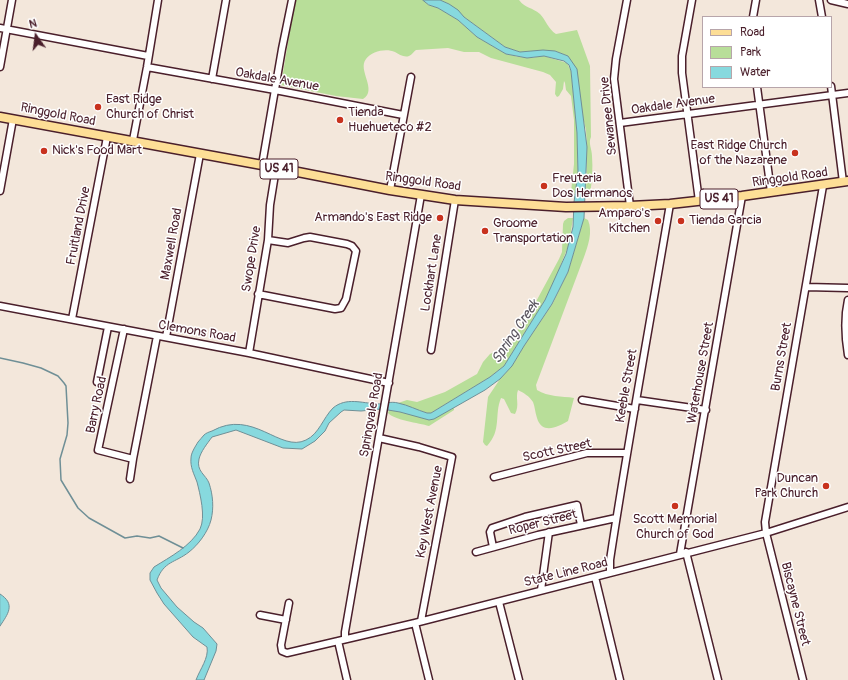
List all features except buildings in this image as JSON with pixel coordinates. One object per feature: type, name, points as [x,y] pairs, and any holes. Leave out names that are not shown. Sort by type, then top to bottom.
[{"type":"main road","name":"Ringgold Road","points":[[0,117],[107,137],[133,140],[390,190],[455,200],[566,207],[630,206],[699,201],[846,182]]},
{"type":"street","points":[[0,68],[12,0]]},
{"type":"street","points":[[133,140],[158,0]]},
{"type":"street","points":[[212,79],[226,0]]},
{"type":"street","points":[[262,165],[292,0]]},
{"type":"street","name":"Sewanee Drive","points":[[627,0],[616,59],[614,79],[630,206]]},
{"type":"street","points":[[692,0],[682,56],[682,74],[699,201]]},
{"type":"street","points":[[754,16],[756,0]]},
{"type":"street","points":[[819,0],[822,16]]},
{"type":"street","points":[[831,0],[848,4]]},
{"type":"street","points":[[0,28],[148,56]]},
{"type":"street","name":"Oakdale Avenue","points":[[147,67],[404,115]]},
{"type":"street","points":[[390,190],[411,77]]},
{"type":"street","points":[[757,88],[771,192]]},
{"type":"street","points":[[831,88],[846,182]]},
{"type":"street","name":"Oakdale Avenue","points":[[620,123],[848,93]]},
{"type":"street","points":[[0,191],[13,119]]},
{"type":"street","name":"Fruitland Drive","points":[[72,319],[107,137]]},
{"type":"street","name":"Maxwell Road","points":[[166,337],[200,154]]},
{"type":"street","name":"Swope Drive","points":[[249,353],[268,240],[270,205],[276,168]]},
{"type":"street","name":"Burns Street","points":[[766,533],[765,522],[823,186]]},
{"type":"street","name":"Springvale Road","points":[[346,639],[345,632],[421,195]]},
{"type":"street","name":"Waterhouse Street","points":[[683,553],[742,196]]},
{"type":"street","name":"Lockhart Lane","points":[[431,350],[455,200]]},
{"type":"street","name":"Keeble Street","points":[[610,573],[610,560],[626,453],[637,400],[670,204]]},
{"type":"street","points":[[258,294],[335,309],[341,308],[346,299],[356,251],[352,246],[347,244],[310,237],[288,243],[268,240]]},
{"type":"street","points":[[806,287],[848,288]]},
{"type":"street","points":[[848,300],[845,313],[846,346],[848,355]]},
{"type":"street","name":"Clemons Road","points":[[0,306],[249,353],[389,383]]},
{"type":"street","points":[[97,382],[108,327]]},
{"type":"street","name":"Barry Road","points":[[124,329],[98,450],[133,459]]},
{"type":"street","points":[[130,479],[157,336]]},
{"type":"street","points":[[582,400],[635,409]]},
{"type":"street","points":[[637,400],[706,410]]},
{"type":"street","name":"Key West Avenue","points":[[379,438],[419,447],[452,457],[418,622],[429,680]]},
{"type":"street","name":"Scott Street","points":[[494,477],[587,453],[626,453]]},
{"type":"street","points":[[492,547],[490,532],[492,528],[526,517],[577,505],[581,525]]},
{"type":"street","name":"State Line Road","points":[[286,620],[281,645],[282,651],[287,653],[499,602],[683,553],[766,533],[848,507]]},
{"type":"street","name":"Roper Street","points":[[476,552],[549,532],[616,518]]},
{"type":"street","points":[[541,590],[549,532]]},
{"type":"street","name":"Biscayne Street","points":[[766,533],[803,680]]},
{"type":"street","points":[[538,535],[548,544]]},
{"type":"street","points":[[683,553],[718,680]]},
{"type":"street","points":[[595,577],[620,680]]},
{"type":"street","points":[[499,602],[519,680]]},
{"type":"street","points":[[260,615],[286,620],[289,603]]},
{"type":"street","points":[[338,641],[347,680]]},
{"type":"green space","points":[[295,0],[423,0],[429,5],[438,8],[458,20],[477,37],[506,54],[532,58],[544,56],[567,63],[571,71],[577,133],[578,173],[576,193],[571,192],[574,164],[574,120],[571,96],[566,90],[564,81],[563,89],[557,97],[555,94],[556,82],[550,75],[491,58],[479,52],[464,52],[448,48],[416,50],[411,55],[407,56],[403,56],[388,50],[375,52],[366,59],[364,64],[369,90],[363,99],[336,96],[281,85]]},
{"type":"green space","points":[[440,0],[519,0],[524,5],[540,14],[551,30],[556,34],[577,30],[590,66],[590,142],[592,153],[592,180],[590,194],[586,193],[586,130],[568,56],[555,51],[520,52],[505,47],[449,4]]},
{"type":"green space","points":[[568,218],[573,218],[569,244],[556,277],[545,300],[504,366],[490,377],[431,413],[398,403],[407,400],[417,402],[445,392],[477,374],[483,362],[490,354],[510,348],[522,321],[532,309],[559,259],[562,252],[563,224]]},
{"type":"green space","points":[[584,218],[588,220],[590,229],[587,248],[536,385],[537,390],[546,394],[574,398],[568,421],[555,427],[546,428],[539,423],[533,402],[530,398],[518,390],[517,408],[515,414],[511,413],[504,399],[501,398],[495,434],[487,446],[483,442],[488,397],[500,379],[512,366],[553,303],[568,272]]},
{"type":"green space","points":[[454,408],[454,410],[429,426],[396,418],[388,413],[389,410],[412,414],[429,420]]},
{"type":"water","points":[[423,0],[440,0],[449,4],[505,47],[520,52],[543,50],[555,51],[568,56],[577,69],[587,147],[584,218],[568,272],[552,304],[512,366],[500,379],[485,390],[434,419],[429,420],[382,409],[361,411],[344,410],[329,423],[325,431],[315,441],[302,449],[283,448],[236,430],[212,437],[201,453],[198,463],[200,470],[208,480],[213,502],[210,525],[196,546],[184,556],[170,563],[163,569],[157,580],[161,588],[177,607],[203,628],[217,644],[216,651],[204,680],[196,680],[207,655],[207,647],[193,637],[164,604],[150,580],[150,573],[154,567],[186,546],[196,535],[202,524],[200,493],[192,470],[191,456],[193,450],[202,437],[205,434],[227,425],[240,425],[253,427],[286,441],[296,442],[306,440],[318,430],[326,416],[333,408],[349,402],[377,404],[395,402],[431,413],[490,377],[504,366],[545,300],[566,254],[573,227],[574,202],[578,173],[577,133],[571,71],[569,65],[564,61],[544,56],[527,58],[506,54],[477,37],[458,20],[438,8],[429,5]]},
{"type":"water","points":[[0,594],[8,602],[9,609],[0,626]]},
{"type":"waterway","points":[[0,358],[41,368],[58,376],[66,386],[68,423],[67,435],[60,459],[61,480],[78,508],[89,518],[125,538],[137,536],[150,538],[159,536],[183,548]]},
{"type":"place","name":"East Ridge Church of Christ","points":[[98,107]]},
{"type":"place","name":"Tienda Huehueteco #2","points":[[340,120]]},
{"type":"place","name":"Nick's Food Mart","points":[[44,151]]},
{"type":"place","name":"East Ridge Church of the Nazarene","points":[[795,153]]},
{"type":"place","name":"Freuteria Dos Hermanos","points":[[544,186]]},
{"type":"place","name":"Armando's East Ridge","points":[[440,218]]},
{"type":"place","name":"Amparo's Kitchen","points":[[658,221]]},
{"type":"place","name":"Tienda Garcia","points":[[681,221]]},
{"type":"place","name":"Groome Transportation","points":[[485,231]]},
{"type":"place","name":"Duncan Park Church","points":[[826,486]]},
{"type":"place","name":"Scott Memorial Church of God","points":[[675,506]]},
{"type":"water label","name":"Spring Creek","points":[[516,332]]}]
